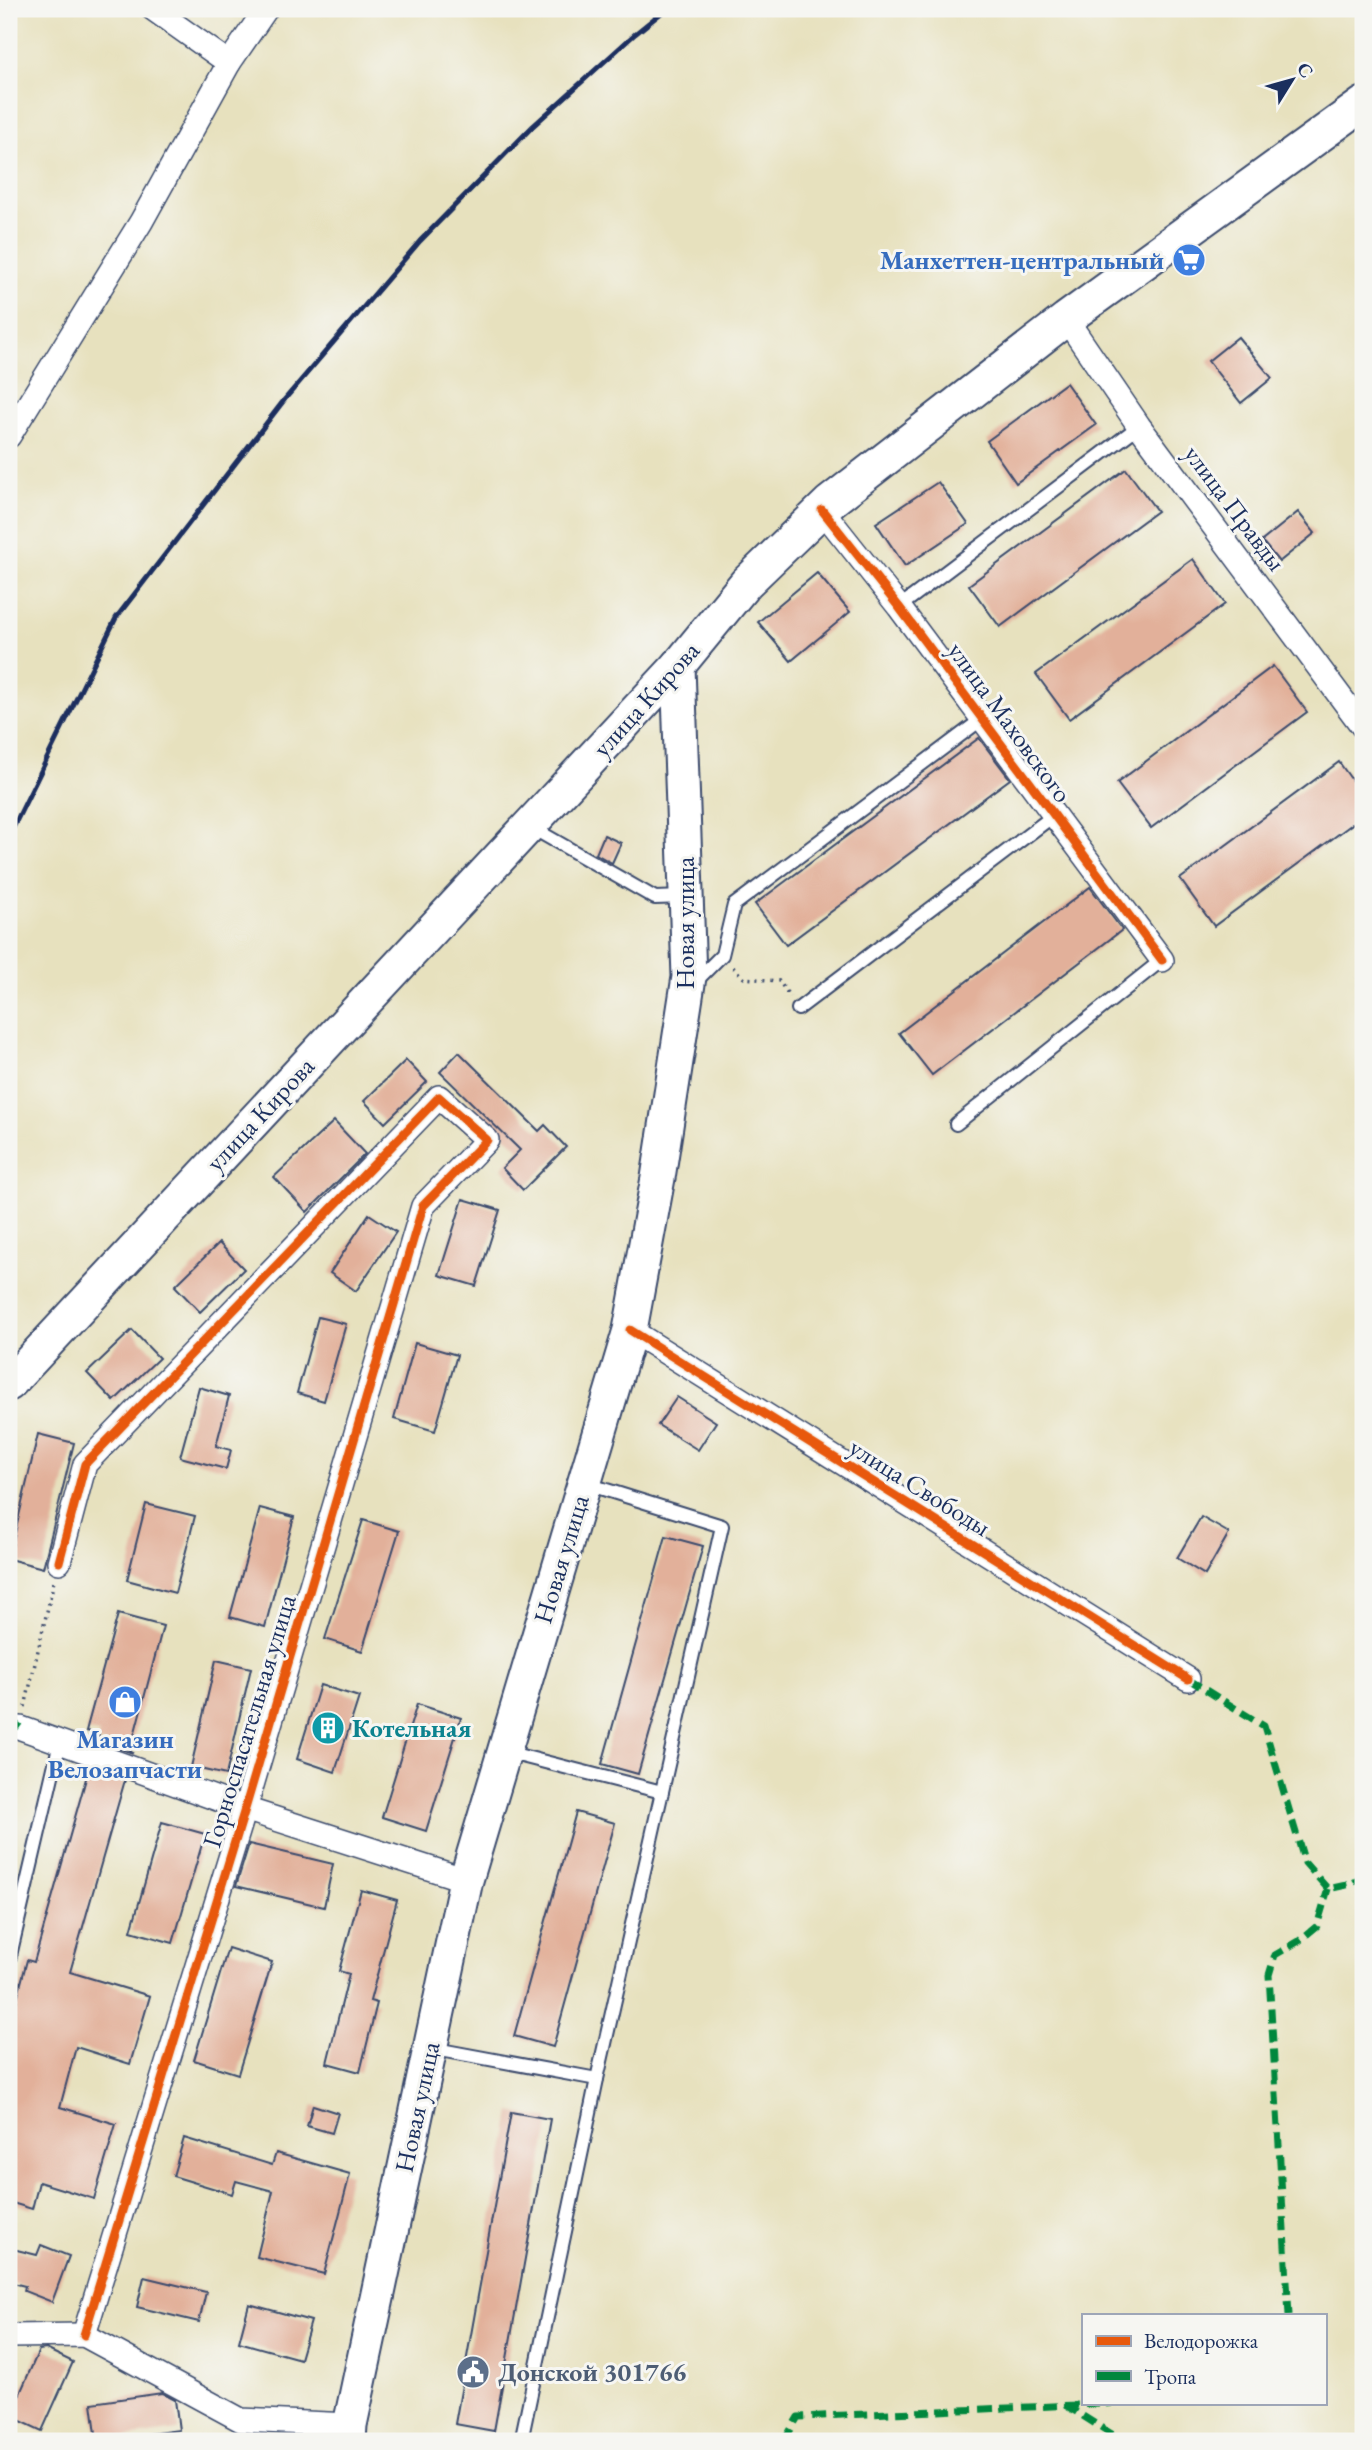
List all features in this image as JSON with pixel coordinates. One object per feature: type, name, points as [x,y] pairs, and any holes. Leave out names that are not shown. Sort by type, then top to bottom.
[{"type":"main road","name":"улица Кирова","points":[[9,1384],[678,666],[746,583],[822,510],[1066,319],[1363,104]]},
{"type":"main road","name":"Новая улица","points":[[349,2433],[466,1880],[630,1330],[658,1178],[689,977],[678,666]]},
{"type":"street","points":[[153,9],[229,63]]},
{"type":"street","points":[[9,436],[141,222],[229,63],[266,9]]},
{"type":"street","name":"улица Правды","points":[[1066,319],[1139,426],[1363,727]]},
{"type":"street","name":"улица Маховского","points":[[822,510],[899,607],[1162,960]]},
{"type":"street","name":"Горноспасательная улица","points":[[59,1562],[85,1464],[439,1097],[487,1140],[423,1206],[246,1809],[85,2335]]},
{"type":"street","name":"улица Свободы","points":[[630,1330],[1188,1679]]},
{"type":"street","points":[[21,1728],[246,1809],[466,1880]]},
{"type":"street","points":[[9,2336],[85,2335],[241,2420],[349,2433]]},
{"type":"lane","points":[[899,607],[1139,426]]},
{"type":"lane","points":[[689,977],[699,978],[722,955],[734,905],[982,719]]},
{"type":"lane","points":[[798,1009],[1053,816]]},
{"type":"lane","points":[[529,826],[655,898],[686,897]]},
{"type":"lane","points":[[956,1124],[1162,960]]},
{"type":"lane","points":[[521,2441],[597,2079],[722,1526],[584,1483]]},
{"type":"lane","points":[[9,1960],[60,1742]]},
{"type":"lane","points":[[503,1751],[662,1793]]},
{"type":"lane","points":[[430,2048],[597,2079]]},
{"type":"path","points":[[722,955],[744,978],[779,981],[798,1009]]},
{"type":"path","points":[[21,1728],[59,1562]]},
{"type":"building","points":[[1238,337],[1272,378],[1241,403],[1208,361]]},
{"type":"building","points":[[1066,383],[1096,425],[1016,483],[987,441]]},
{"type":"building","points":[[1126,469],[1157,511],[1000,627],[969,585]]},
{"type":"building","points":[[938,482],[968,524],[905,566],[876,523]]},
{"type":"building","points":[[1298,512],[1315,533],[1279,562],[1262,541]]},
{"type":"building","points":[[1193,559],[1225,604],[1069,719],[1036,674]]},
{"type":"building","points":[[817,573],[850,612],[791,661],[758,622]]},
{"type":"building","points":[[1273,666],[1307,712],[1151,828],[1117,783]]},
{"type":"building","points":[[979,738],[1010,779],[786,945],[755,904]]},
{"type":"building","points":[[1339,762],[1363,796],[1363,816],[1214,926],[1180,879]]},
{"type":"building","points":[[604,835],[621,843],[612,863],[596,854]]},
{"type":"building","points":[[1090,887],[1122,930],[932,1075],[899,1033]]},
{"type":"building","points":[[459,1052],[539,1131],[545,1125],[566,1147],[523,1190],[502,1168],[520,1150],[440,1072]]},
{"type":"building","points":[[406,1060],[427,1082],[385,1123],[364,1101]]},
{"type":"building","points":[[334,1121],[365,1154],[307,1212],[274,1177]]},
{"type":"building","points":[[463,1199],[500,1210],[476,1286],[439,1275]]},
{"type":"building","points":[[369,1214],[396,1232],[356,1291],[330,1273]]},
{"type":"building","points":[[219,1243],[244,1269],[200,1312],[175,1286]]},
{"type":"building","points":[[318,1317],[346,1324],[324,1401],[297,1393]]},
{"type":"building","points":[[132,1330],[159,1358],[114,1401],[87,1373]]},
{"type":"building","points":[[415,1343],[457,1355],[435,1431],[394,1419]]},
{"type":"building","points":[[199,1387],[229,1396],[216,1446],[231,1450],[226,1469],[180,1457]]},
{"type":"building","points":[[677,1397],[716,1422],[698,1450],[658,1425]]},
{"type":"building","points":[[38,1434],[74,1443],[43,1568],[9,1559]]},
{"type":"building","points":[[146,1504],[195,1516],[175,1593],[127,1580]]},
{"type":"building","points":[[260,1508],[294,1517],[265,1627],[230,1617]]},
{"type":"building","points":[[1201,1517],[1229,1533],[1205,1575],[1177,1558]]},
{"type":"building","points":[[363,1520],[399,1531],[362,1651],[325,1639]]},
{"type":"building","points":[[666,1536],[703,1546],[638,1774],[602,1764]]},
{"type":"building","points":[[118,1614],[163,1626],[130,1751],[133,1753],[97,1741],[99,1734],[86,1731]]},
{"type":"building","points":[[216,1660],[251,1668],[226,1775],[191,1767]]},
{"type":"building","name":"Котельная","points":[[320,1685],[359,1697],[335,1772],[297,1759]]},
{"type":"building","points":[[417,1704],[461,1718],[426,1831],[382,1817]]},
{"type":"building","points":[[89,1768],[125,1780],[70,1972],[150,1996],[130,2064],[76,2047],[60,2107],[116,2124],[94,2199],[39,2182],[32,2209],[9,2202],[9,2029],[27,1960],[34,1962]]},
{"type":"building","points":[[576,1812],[615,1823],[553,2047],[514,2036]]},
{"type":"building","points":[[162,1822],[205,1834],[173,1943],[131,1931]]},
{"type":"building","points":[[249,1844],[333,1864],[324,1907],[236,1886]]},
{"type":"building","points":[[361,1890],[397,1900],[370,2001],[377,2003],[360,2072],[327,2063],[349,1974],[339,1971]]},
{"type":"building","points":[[228,1948],[272,1962],[238,2074],[194,2060]]},
{"type":"building","points":[[313,2105],[338,2113],[332,2133],[307,2126]]},
{"type":"building","points":[[511,2112],[550,2119],[494,2431],[455,2424]]},
{"type":"building","points":[[184,2138],[272,2165],[276,2153],[350,2174],[324,2274],[257,2257],[273,2191],[236,2181],[232,2194],[173,2176]]},
{"type":"building","points":[[41,2245],[69,2256],[52,2302],[24,2291],[25,2286],[9,2282],[9,2248],[37,2255]]},
{"type":"building","points":[[144,2277],[206,2292],[199,2322],[137,2307]]},
{"type":"building","points":[[249,2304],[311,2321],[300,2359],[239,2342]]},
{"type":"building","points":[[46,2349],[73,2362],[42,2431],[10,2416],[39,2350]]},
{"type":"building","points":[[162,2393],[175,2400],[179,2430],[97,2441],[92,2403]]},
{"type":"railway","points":[[9,836],[116,618],[285,399],[420,241],[533,126],[666,9]]},
{"type":"marked path","points":[[1188,1679],[1264,1726],[1305,1863],[1328,1889],[1351,1884],[1363,1877]]},
{"type":"marked path","points":[[9,1719],[21,1728]]},
{"type":"marked path","points":[[1289,2314],[1269,1975],[1275,1955],[1299,1941],[1317,1926],[1328,1889]]},
{"type":"marked path","points":[[784,2441],[798,2417],[1099,2404]]},
{"type":"marked path","points":[[1065,2405],[1123,2441]]},
{"type":"cycle path","points":[[822,510],[899,607],[1162,960]]},
{"type":"cycle path","points":[[59,1562],[85,1464],[439,1097],[487,1140],[423,1206],[245,1809],[84,2335]]},
{"type":"cycle path","points":[[630,1330],[1188,1679]]},
{"type":"place","name":"Манхеттен-центральный","points":[[1189,260]]},
{"type":"place","name":"Магазин Велозапчасти","points":[[125,1702]]},
{"type":"place","name":"Котельная","points":[[328,1728]]},
{"type":"place","name":"Донской 301766","points":[[473,2372]]}]
